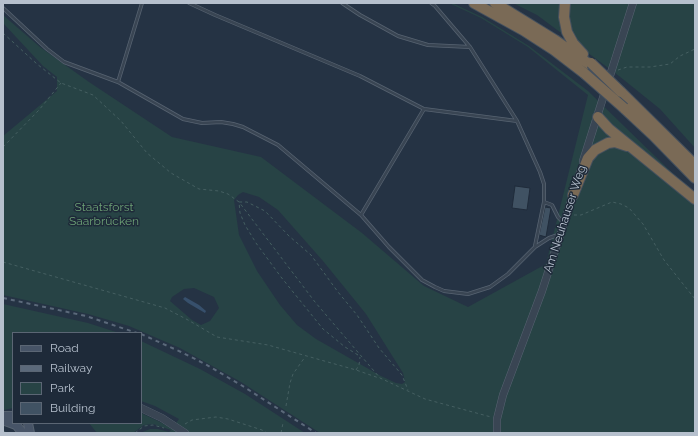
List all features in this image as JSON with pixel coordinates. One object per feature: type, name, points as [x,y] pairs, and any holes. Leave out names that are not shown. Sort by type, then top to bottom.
[{"type":"highway","points":[[474,3],[523,30],[554,50],[588,67]]},
{"type":"highway","points":[[494,3],[555,40],[621,92],[628,104],[653,135],[695,178]]},
{"type":"highway","points":[[565,3],[564,17],[567,32],[588,67],[695,165]]},
{"type":"highway","points":[[598,117],[609,129],[695,199]]},
{"type":"highway","points":[[573,195],[588,158],[595,150],[608,143],[615,142],[635,150]]},
{"type":"street","name":"Am Neuhauser Weg","points":[[497,433],[497,419],[503,395],[542,291],[633,3]]},
{"type":"street","points":[[142,408],[162,418],[182,431]]},
{"type":"lane","points":[[118,82],[142,3]]},
{"type":"lane","points":[[190,3],[360,76],[424,109],[517,121]]},
{"type":"lane","points":[[342,3],[360,15],[398,36],[428,46],[470,47]]},
{"type":"lane","points":[[431,3],[470,47],[517,121],[540,172],[544,184],[544,202],[535,247]]},
{"type":"lane","points":[[3,8],[46,49],[64,62],[118,82],[183,118],[202,123],[221,122],[233,124],[243,127],[278,145],[361,215],[389,247],[422,280],[444,291],[468,294],[490,287],[508,274],[535,247],[549,238],[559,235]]},
{"type":"lane","points":[[361,215],[424,109]]},
{"type":"lane","points":[[544,202],[552,204],[558,217],[564,219]]},
{"type":"path","points":[[3,33],[36,64],[61,83],[94,96],[121,121],[147,153],[171,173],[199,189],[219,191],[228,194],[239,202],[315,302],[380,378]]},
{"type":"path","points":[[612,70],[627,67],[650,68],[670,64],[680,56],[695,49]]},
{"type":"path","points":[[3,147],[39,110],[61,83]]},
{"type":"path","points":[[239,202],[240,213],[245,225],[256,243],[281,277],[323,329],[345,347],[360,356]]},
{"type":"path","points":[[239,202],[247,202],[265,211],[289,236],[311,255],[357,315],[379,348],[402,375],[408,390]]},
{"type":"path","points":[[564,219],[581,215],[612,202],[629,208],[642,224],[664,260],[695,299]]},
{"type":"path","points":[[3,262],[165,308],[217,337],[268,345],[356,370],[380,378],[425,399],[497,419]]},
{"type":"path","points":[[286,406],[290,383],[305,356]]},
{"type":"path","points":[[356,370],[359,365],[360,356]]},
{"type":"path","points":[[182,431],[185,424],[192,420],[216,417],[228,419],[267,433]]},
{"type":"path","points":[[281,433],[283,423]]},
{"type":"path","points":[[135,433],[144,426],[153,425],[168,429]]},
{"type":"path","points":[[3,431],[7,433]]},
{"type":"green space","name":"Staatsforst Saarbrücken","points":[[449,3],[482,17],[529,46],[588,91],[695,195],[695,433],[320,433],[241,382],[180,348],[129,326],[88,314],[3,295],[3,136],[57,91],[57,77],[43,66],[3,23],[3,15],[40,47],[89,82],[172,137],[261,157],[362,233],[424,286],[468,307],[546,264],[588,95],[528,47],[481,18]],"holes":[[[243,192],[259,197],[278,210],[323,261],[366,314],[403,373],[405,382],[402,384],[396,383],[381,376],[316,339],[297,325],[280,305],[257,271],[239,235],[234,200]],[[194,288],[214,297],[219,308],[210,321],[201,325],[192,320],[170,301],[172,297],[184,289]]]},
{"type":"green space","points":[[513,3],[695,3],[695,148],[660,109],[619,76],[537,15]]},
{"type":"green space","points":[[3,304],[88,323],[116,332],[12,332],[12,408],[4,410],[3,425]]},
{"type":"green space","points":[[142,341],[200,369],[245,394],[305,433],[140,433],[150,429],[158,429],[169,432],[171,430],[153,424],[144,425],[133,433],[97,433],[90,424],[142,424],[142,413],[172,429],[179,419],[155,406],[142,401]]},
{"type":"water","points":[[185,297],[199,305],[206,311],[205,313],[183,299]]},
{"type":"building","points":[[515,186],[530,188],[527,210],[512,208]]},
{"type":"building","points":[[545,207],[551,208],[546,237],[539,235]]},
{"type":"railway","points":[[3,298],[86,316],[134,332]]},
{"type":"railway","points":[[142,334],[205,364],[316,433]]}]
